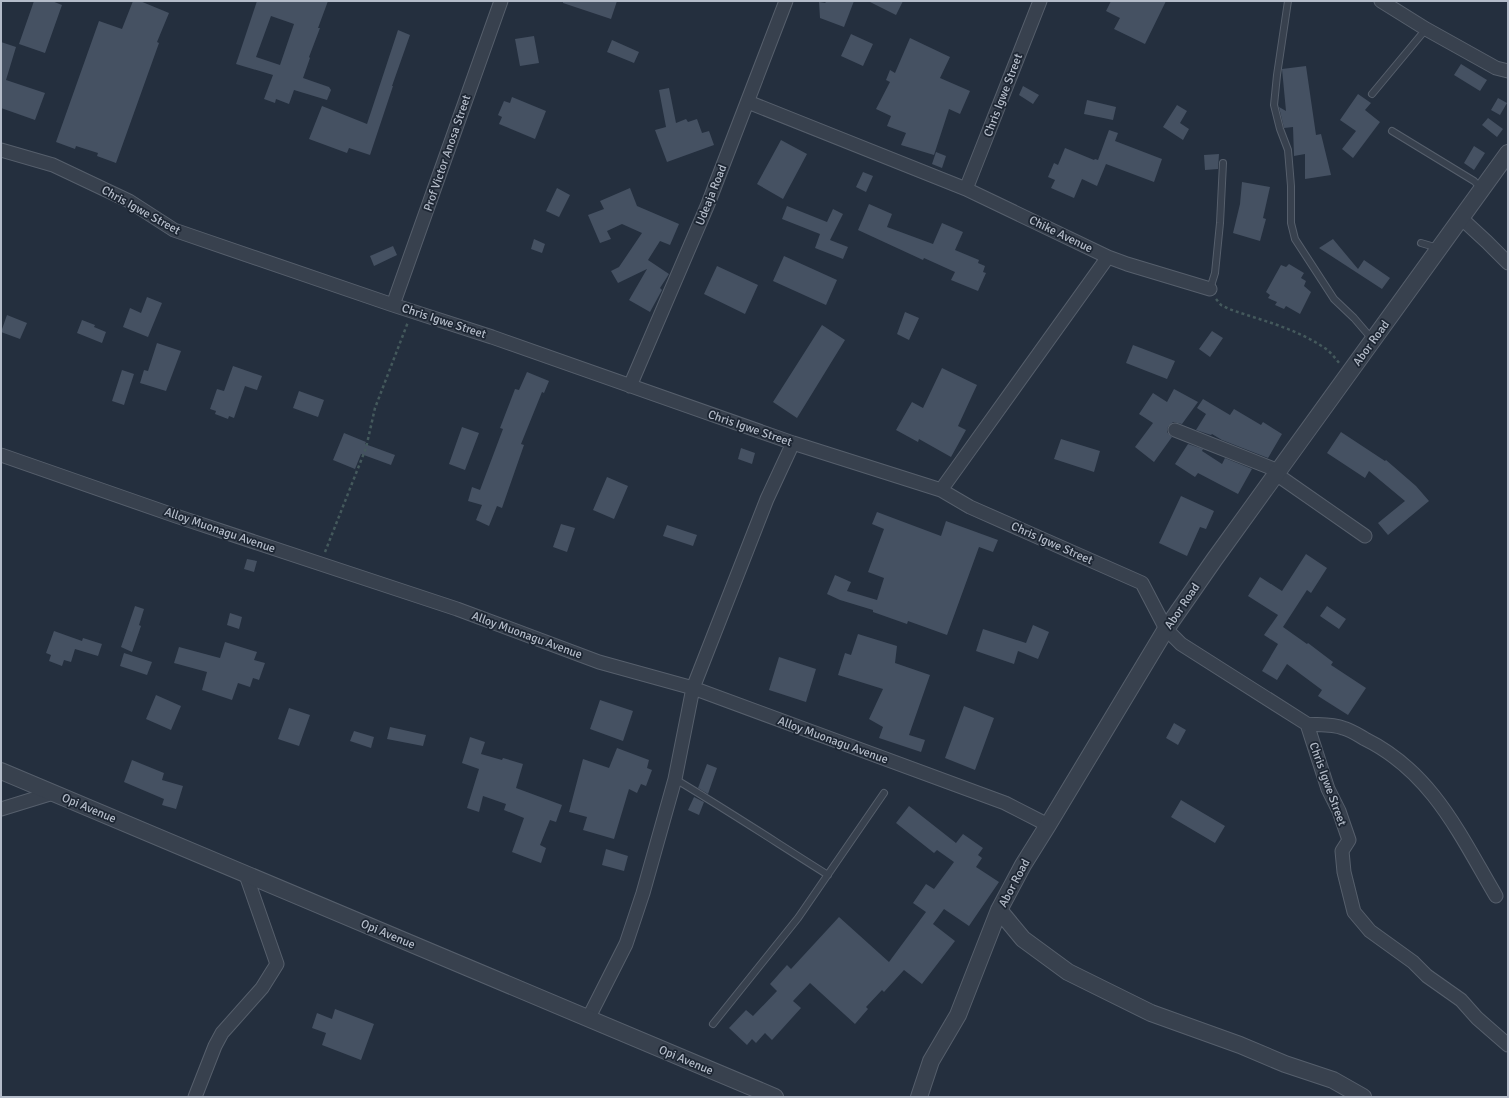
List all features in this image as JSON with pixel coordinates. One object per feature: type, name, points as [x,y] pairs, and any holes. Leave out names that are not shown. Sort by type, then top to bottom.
[{"type":"street","name":"Prof Victor Anosa Street","points":[[393,305],[501,1]]},
{"type":"street","name":"Udeaja Road","points":[[630,386],[708,204],[786,1]]},
{"type":"street","name":"Chris Igwe Street","points":[[966,189],[1040,1]]},
{"type":"street","points":[[1381,1],[1426,29],[1496,68],[1508,71]]},
{"type":"street","name":"Chike Avenue","points":[[748,102],[966,189],[1108,257],[941,490]]},
{"type":"street","name":"Chris Igwe Street","points":[[1,150],[53,164],[129,201],[174,230],[393,305],[492,337],[793,443],[941,490],[970,507],[1142,583],[1166,629],[1182,644],[1307,724],[1328,789],[1340,811],[1349,840],[1342,851],[1344,872],[1354,912],[1370,931],[1413,962],[1427,976],[1461,1000],[1476,1018],[1508,1045]]},
{"type":"street","name":"Abor Road","points":[[919,1097],[931,1061],[958,1015],[999,910],[1023,865],[1166,629],[1214,560],[1508,153]]},
{"type":"street","points":[[1461,218],[1488,242],[1508,263]]},
{"type":"street","points":[[1108,257],[1210,289]]},
{"type":"street","points":[[1175,430],[1278,473],[1365,536]]},
{"type":"street","points":[[588,1019],[626,944],[643,893],[675,779],[693,688],[767,499],[793,443]]},
{"type":"street","name":"Alloy Muonagu Avenue","points":[[1,455],[176,516],[457,609],[599,662],[693,688],[1005,803],[1048,825]]},
{"type":"street","points":[[1307,724],[1343,727],[1396,757],[1421,780],[1445,811],[1496,896]]},
{"type":"street","name":"Opi Avenue","points":[[1,771],[775,1097]]},
{"type":"street","points":[[1,809],[53,793]]},
{"type":"street","points":[[195,1097],[222,1033],[258,993],[278,964],[246,874]]},
{"type":"street","points":[[999,910],[1023,939],[1068,972],[1151,1013],[1240,1045],[1285,1064],[1334,1080],[1363,1097]]},
{"type":"lane","points":[[1288,1],[1274,105],[1280,129],[1288,150],[1291,186],[1291,223],[1295,239],[1334,298],[1373,340]]},
{"type":"lane","points":[[1372,94],[1426,29]]},
{"type":"lane","points":[[1392,131],[1474,181],[1482,190]]},
{"type":"lane","points":[[1210,289],[1215,272],[1220,223],[1223,163]]},
{"type":"lane","points":[[1420,243],[1439,249]]},
{"type":"lane","points":[[675,779],[828,875]]},
{"type":"lane","points":[[713,1024],[798,918],[884,793]]},
{"type":"path","points":[[1210,289],[1221,305],[1287,329],[1324,347],[1349,373]]},
{"type":"path","points":[[320,564],[366,448],[375,408],[413,311]]},
{"type":"building","points":[[34,1],[52,1],[62,5],[45,53],[19,44]]},
{"type":"building","points":[[133,1],[140,1],[169,13],[157,42],[159,43],[116,163],[97,156],[98,153],[76,146],[75,149],[56,142],[99,21],[122,29]]},
{"type":"building","points":[[257,1],[328,1],[303,78],[329,87],[331,90],[327,100],[294,90],[289,104],[276,99],[275,103],[264,99],[273,75],[236,64]],"holes":[[[271,16],[294,24],[280,65],[256,57]]]},
{"type":"building","points":[[563,1],[617,1],[611,19],[563,3]]},
{"type":"building","points":[[827,1],[854,1],[844,27],[820,18],[819,2],[825,3]]},
{"type":"building","points":[[868,1],[903,1],[896,15]]},
{"type":"building","points":[[1111,1],[1166,1],[1145,44],[1114,29],[1120,18],[1106,11]]},
{"type":"building","points":[[398,30],[410,35],[370,155],[349,148],[347,153],[309,139],[322,106],[367,124]]},
{"type":"building","points":[[851,34],[873,44],[863,66],[841,56]]},
{"type":"building","points":[[534,36],[539,63],[520,66],[515,39]]},
{"type":"building","points":[[910,38],[950,57],[940,78],[970,91],[960,114],[949,109],[934,155],[901,145],[906,133],[887,126],[891,116],[876,109],[890,82],[886,80],[890,70],[895,73]]},
{"type":"building","points":[[612,40],[639,52],[634,63],[607,52]]},
{"type":"building","points":[[1,42],[16,47],[6,80],[45,93],[35,120],[1,108]]},
{"type":"building","points":[[1461,64],[1487,80],[1480,91],[1454,75]]},
{"type":"building","points":[[1306,66],[1316,135],[1321,134],[1331,175],[1305,179],[1305,154],[1294,156],[1293,127],[1284,128],[1279,107],[1286,111],[1282,69]]},
{"type":"building","points":[[1023,86],[1039,95],[1033,104],[1019,95]]},
{"type":"building","points":[[669,88],[676,123],[686,119],[688,122],[697,119],[702,133],[709,131],[714,145],[667,162],[655,130],[666,127],[659,90]]},
{"type":"building","points":[[1358,94],[1371,103],[1365,110],[1380,122],[1353,158],[1342,149],[1356,131],[1340,120]]},
{"type":"building","points":[[512,97],[546,111],[535,139],[499,124],[502,117],[498,115],[504,101],[510,103]]},
{"type":"building","points":[[1498,98],[1507,103],[1500,115],[1491,110]]},
{"type":"building","points":[[1087,100],[1116,107],[1113,120],[1084,114]]},
{"type":"building","points":[[1177,105],[1187,111],[1180,123],[1189,129],[1183,140],[1163,127]]},
{"type":"building","points":[[1488,118],[1503,129],[1497,137],[1482,125]]},
{"type":"building","points":[[1109,130],[1118,133],[1115,141],[1162,159],[1154,182],[1106,164],[1097,186],[1082,179],[1074,198],[1051,188],[1055,180],[1048,177],[1054,163],[1058,165],[1065,148],[1094,160],[1098,160]]},
{"type":"building","points":[[781,140],[807,154],[783,199],[757,184]]},
{"type":"building","points":[[1474,146],[1485,153],[1474,170],[1464,163]]},
{"type":"building","points":[[936,152],[946,156],[942,168],[932,164]]},
{"type":"building","points":[[1219,154],[1218,169],[1205,170],[1204,155]]},
{"type":"building","points":[[863,172],[873,176],[866,192],[856,187]]},
{"type":"building","points":[[1242,182],[1270,187],[1263,218],[1266,219],[1260,241],[1233,233],[1240,204]]},
{"type":"building","points":[[557,188],[570,195],[559,217],[546,211]]},
{"type":"building","points":[[630,188],[637,206],[679,224],[670,245],[660,241],[648,260],[669,274],[660,288],[662,290],[650,312],[629,300],[647,269],[618,283],[611,271],[619,267],[642,233],[622,224],[607,231],[611,239],[600,243],[588,215],[604,209],[600,201]]},
{"type":"building","points":[[869,204],[892,214],[887,227],[933,244],[942,223],[963,232],[955,250],[979,260],[978,263],[985,266],[983,272],[986,273],[978,291],[951,280],[955,272],[924,258],[923,260],[858,230]]},
{"type":"building","points":[[787,206],[827,222],[833,209],[843,214],[830,240],[848,247],[843,259],[815,248],[820,234],[782,219]]},
{"type":"building","points":[[534,239],[545,244],[542,253],[531,249]]},
{"type":"building","points":[[1333,239],[1358,269],[1364,260],[1390,278],[1382,289],[1319,248]]},
{"type":"building","points":[[393,246],[397,255],[374,266],[370,256]]},
{"type":"building","points":[[784,256],[837,280],[826,305],[773,281]]},
{"type":"building","points":[[1289,264],[1304,273],[1301,278],[1306,281],[1304,286],[1311,292],[1300,314],[1286,306],[1284,309],[1275,305],[1277,302],[1268,298],[1270,295],[1266,292],[1281,265],[1286,267]]},
{"type":"building","points":[[717,266],[758,285],[745,314],[704,294]]},
{"type":"building","points":[[147,297],[162,303],[148,337],[123,327],[130,308],[141,313]]},
{"type":"building","points":[[905,312],[919,318],[909,340],[897,334]]},
{"type":"building","points":[[7,315],[27,323],[20,339],[1,332]]},
{"type":"building","points":[[82,320],[95,325],[94,327],[106,332],[102,343],[77,333]]},
{"type":"building","points":[[822,325],[845,340],[797,418],[773,402]]},
{"type":"building","points":[[1212,331],[1223,338],[1210,357],[1199,349]]},
{"type":"building","points":[[157,343],[181,351],[166,391],[140,383],[144,370],[148,371]]},
{"type":"building","points":[[1133,345],[1175,361],[1167,379],[1126,363]]},
{"type":"building","points":[[233,366],[262,376],[257,390],[245,386],[234,418],[229,416],[228,419],[215,414],[216,411],[210,409],[217,389],[224,391]]},
{"type":"building","points":[[942,368],[977,385],[958,426],[966,430],[951,457],[919,439],[918,442],[896,430],[912,402],[923,408]]},
{"type":"building","points":[[122,370],[134,374],[124,405],[112,401]]},
{"type":"building","points":[[527,372],[549,381],[544,393],[542,392],[521,444],[524,445],[502,508],[497,506],[489,526],[476,520],[482,505],[468,501],[472,487],[480,490],[503,429],[500,428],[515,389],[519,390]]},
{"type":"building","points":[[1174,389],[1198,402],[1182,424],[1173,422],[1168,427],[1167,432],[1172,437],[1154,462],[1135,447],[1153,423],[1139,414],[1153,393],[1167,402]]},
{"type":"building","points":[[299,391],[324,400],[318,417],[293,408]]},
{"type":"building","points":[[1203,399],[1230,415],[1234,409],[1261,425],[1263,422],[1282,434],[1268,458],[1222,440],[1212,434],[1211,435],[1196,430],[1206,414],[1197,408]]},
{"type":"building","points":[[462,427],[479,433],[465,470],[449,464]]},
{"type":"building","points":[[1341,432],[1385,461],[1386,460],[1416,486],[1429,501],[1388,535],[1378,523],[1405,501],[1369,471],[1365,478],[1327,453]]},
{"type":"building","points":[[344,433],[366,442],[365,444],[395,455],[391,465],[361,454],[355,469],[333,460]]},
{"type":"building","points":[[1061,439],[1100,451],[1094,472],[1054,459]]},
{"type":"building","points":[[1188,444],[1203,449],[1202,451],[1222,464],[1225,458],[1252,469],[1238,494],[1198,473],[1195,477],[1175,464]]},
{"type":"building","points":[[741,448],[755,453],[752,464],[738,459]]},
{"type":"building","points":[[607,477],[628,486],[614,519],[593,510]]},
{"type":"building","points":[[1181,496],[1214,511],[1206,529],[1200,527],[1187,556],[1159,543]]},
{"type":"building","points":[[877,512],[941,536],[946,521],[998,540],[993,552],[979,547],[947,635],[908,621],[907,624],[827,594],[835,575],[851,582],[847,591],[877,600],[884,578],[868,572],[884,529],[872,524]]},
{"type":"building","points":[[561,524],[575,528],[567,552],[553,547]]},
{"type":"building","points":[[667,525],[697,535],[693,546],[663,536]]},
{"type":"building","points":[[1306,554],[1327,568],[1311,593],[1307,590],[1283,627],[1307,644],[1308,643],[1333,662],[1331,665],[1366,688],[1348,715],[1318,696],[1322,690],[1287,664],[1277,680],[1262,671],[1278,644],[1264,635],[1278,615],[1248,596],[1260,577],[1282,591]]},
{"type":"building","points":[[247,559],[257,561],[254,572],[244,569]]},
{"type":"building","points":[[135,606],[144,609],[139,625],[141,626],[132,652],[121,647]]},
{"type":"building","points":[[1327,606],[1346,619],[1339,629],[1320,616]]},
{"type":"building","points":[[230,613],[242,617],[239,629],[227,625]]},
{"type":"building","points":[[1033,625],[1049,632],[1038,659],[1018,651],[1014,664],[976,651],[983,629],[1026,643]]},
{"type":"building","points":[[54,631],[82,641],[83,638],[102,644],[98,656],[75,649],[71,662],[64,660],[62,666],[49,661],[51,655],[46,653]]},
{"type":"building","points":[[858,634],[897,646],[895,663],[930,675],[909,735],[925,740],[921,752],[879,738],[883,727],[869,719],[883,689],[838,675],[845,653],[851,655]]},
{"type":"building","points":[[225,642],[257,652],[254,660],[265,663],[259,680],[253,678],[250,687],[238,683],[232,700],[202,690],[207,672],[174,663],[179,647],[220,658]]},
{"type":"building","points":[[124,653],[152,662],[147,675],[120,666]]},
{"type":"building","points":[[779,657],[816,669],[806,702],[769,690]]},
{"type":"building","points":[[156,695],[181,706],[171,730],[146,719]]},
{"type":"building","points":[[600,700],[633,711],[623,741],[590,729]]},
{"type":"building","points":[[964,706],[994,718],[975,770],[945,758]]},
{"type":"building","points":[[289,708],[310,715],[299,746],[278,739]]},
{"type":"building","points":[[1174,723],[1186,730],[1178,745],[1166,738]]},
{"type":"building","points":[[390,727],[426,735],[423,746],[387,739]]},
{"type":"building","points":[[354,731],[374,737],[371,748],[350,741]]},
{"type":"building","points":[[470,737],[485,742],[481,754],[502,760],[503,758],[523,764],[516,788],[562,805],[556,822],[550,820],[540,845],[546,848],[541,863],[512,852],[524,818],[504,810],[506,804],[483,796],[479,812],[467,808],[479,769],[462,763]]},
{"type":"building","points":[[617,748],[649,760],[647,768],[652,770],[646,786],[641,784],[637,793],[629,789],[614,839],[583,830],[587,817],[569,812],[583,759],[609,768]]},
{"type":"building","points":[[132,760],[164,773],[162,780],[183,786],[176,809],[162,805],[164,799],[124,782]]},
{"type":"building","points":[[707,764],[717,768],[708,794],[698,788]]},
{"type":"building","points":[[694,797],[704,802],[699,815],[688,810]]},
{"type":"building","points":[[1181,800],[1225,826],[1215,843],[1171,817]]},
{"type":"building","points":[[909,806],[956,843],[963,834],[983,848],[978,855],[982,858],[976,867],[999,882],[969,926],[944,909],[933,924],[955,941],[922,984],[904,970],[884,992],[882,990],[866,1007],[868,1009],[855,1024],[810,983],[793,1001],[801,1008],[772,1040],[765,1033],[756,1043],[752,1039],[747,1045],[729,1028],[746,1010],[753,1016],[777,991],[770,984],[787,965],[791,969],[839,917],[889,962],[926,912],[913,903],[926,884],[934,889],[954,862],[937,850],[934,853],[896,823]]},
{"type":"building","points":[[606,849],[628,856],[624,871],[602,865]]},
{"type":"building","points":[[335,1009],[374,1024],[361,1060],[322,1045],[326,1033],[312,1028],[317,1013],[332,1019]]}]
